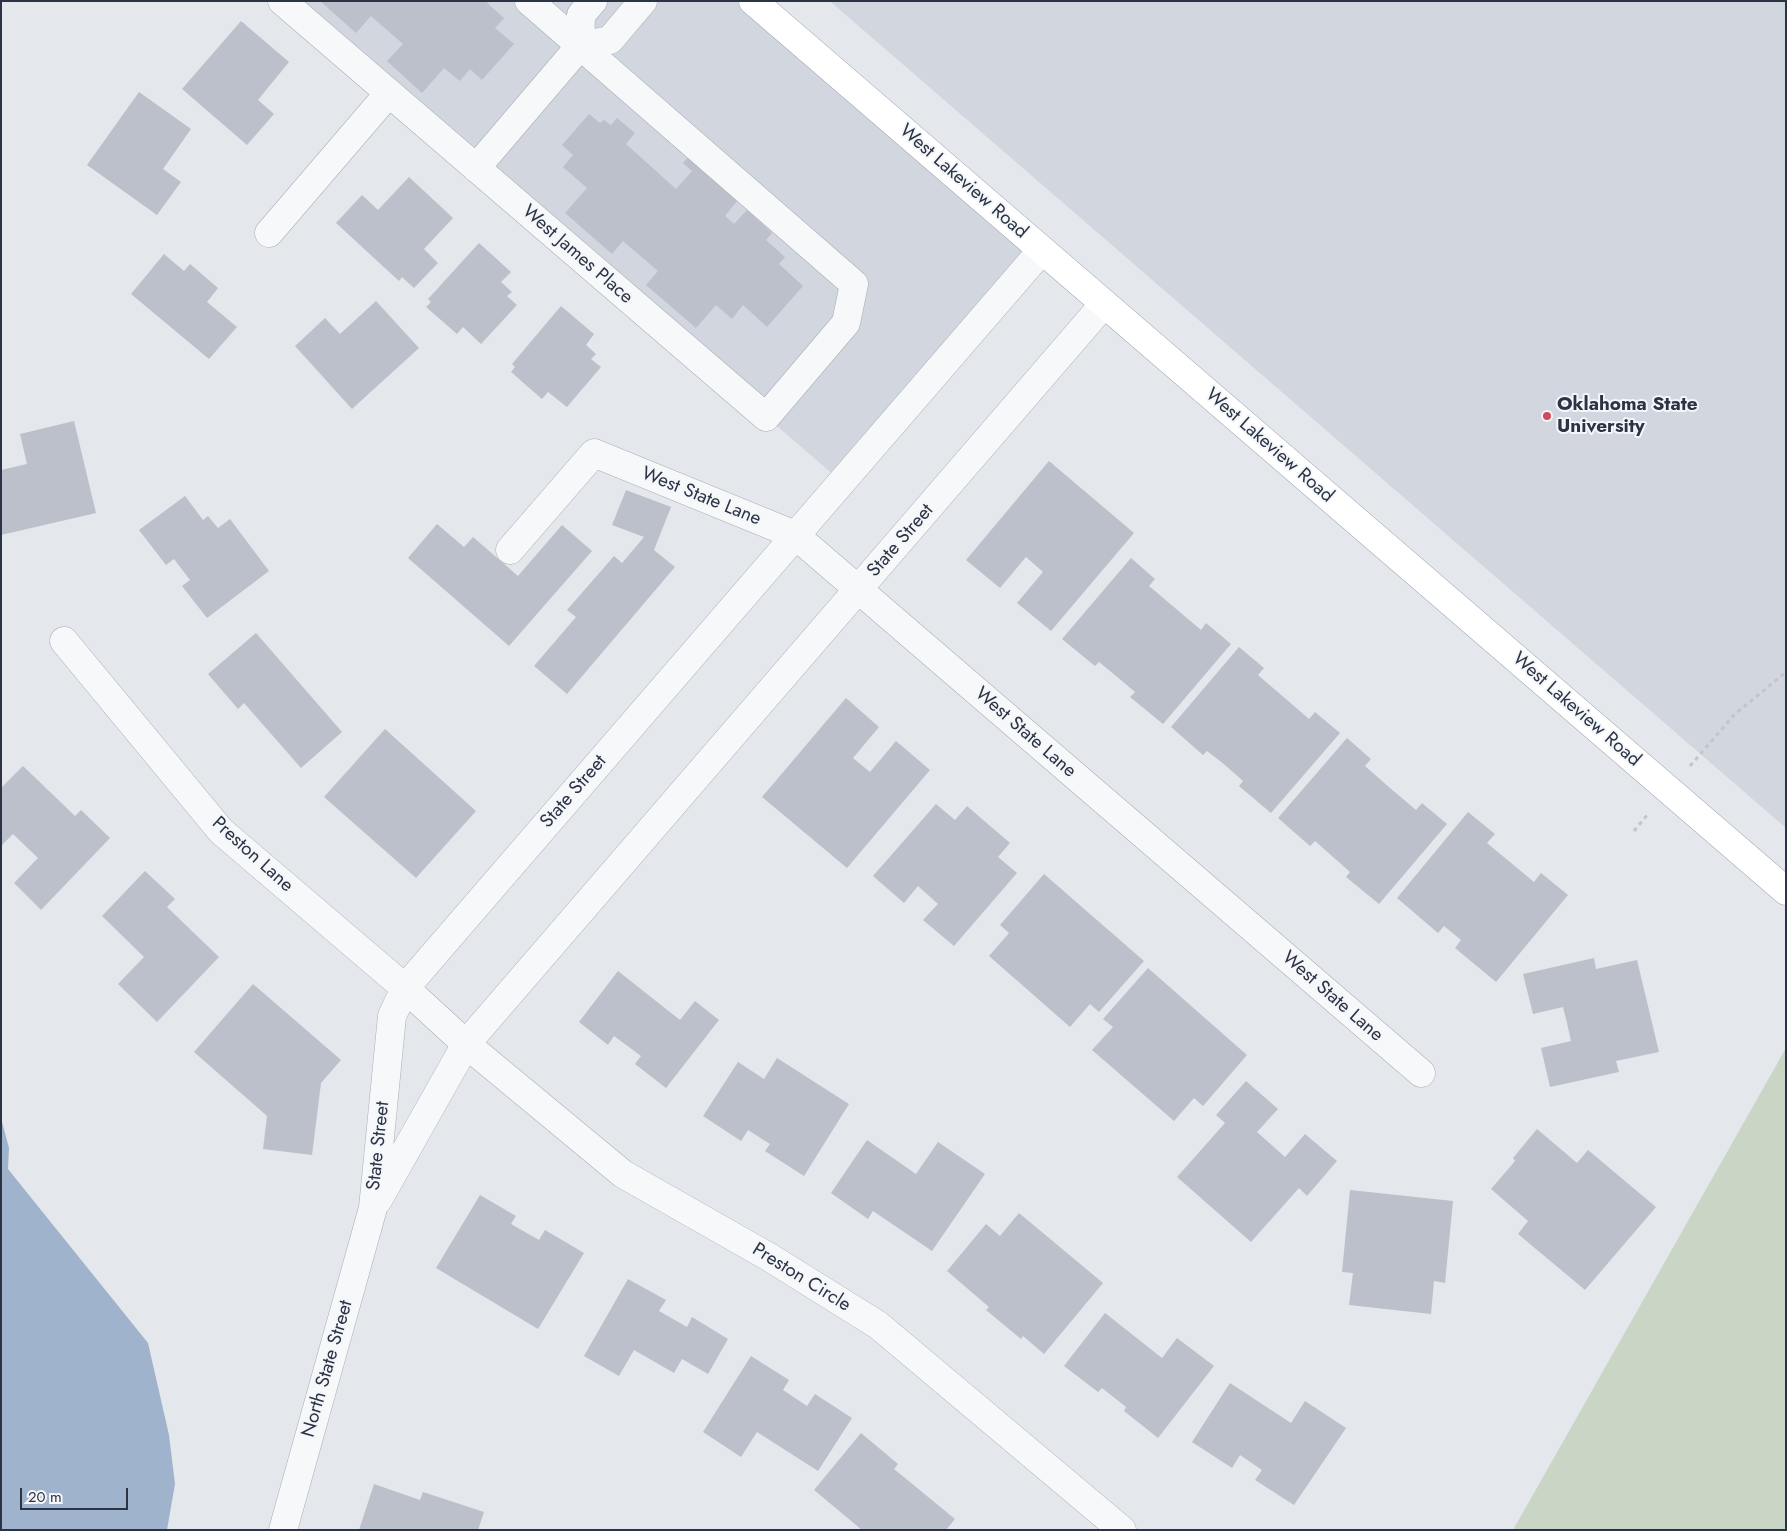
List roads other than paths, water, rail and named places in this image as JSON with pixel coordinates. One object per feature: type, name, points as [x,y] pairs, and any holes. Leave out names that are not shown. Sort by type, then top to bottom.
[{"type":"main road","name":"West Lakeview Road","points":[[753,1],[1786,891]]},
{"type":"street","name":"West James Place","points":[[282,1],[766,416],[846,323],[854,284],[580,46]]},
{"type":"street","points":[[529,1],[580,46]]},
{"type":"street","points":[[580,46],[581,15],[593,1]]},
{"type":"street","points":[[476,168],[580,46],[610,40],[643,1]]},
{"type":"street","points":[[269,233],[389,93]]},
{"type":"street","name":"State Street","points":[[373,1208],[392,1016],[405,988],[1042,250]]},
{"type":"street","name":"State Street","points":[[373,1208],[466,1044],[1104,304]]},
{"type":"street","name":"West State Lane","points":[[510,550],[594,453],[795,535],[1420,1073]]},
{"type":"street","name":"Preston Lane","points":[[64,641],[221,831],[405,988],[466,1044]]},
{"type":"street","name":"Preston Circle","points":[[466,1044],[623,1174],[769,1257],[878,1325],[1122,1530]]},
{"type":"street","name":"North State Street","points":[[283,1530],[373,1208]]},
{"type":"water","points":[[1,1118],[9,1148],[8,1169],[148,1343],[169,1435],[175,1484],[167,1530],[1,1530]]},
{"type":"place","name":"Oklahoma State University","points":[[1547,416]]}]
